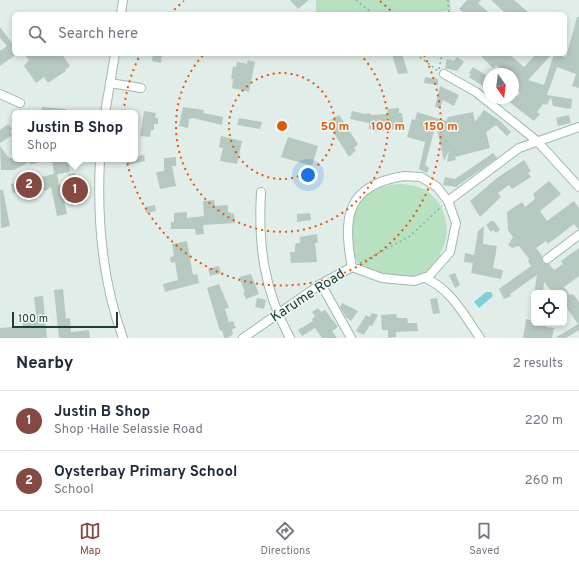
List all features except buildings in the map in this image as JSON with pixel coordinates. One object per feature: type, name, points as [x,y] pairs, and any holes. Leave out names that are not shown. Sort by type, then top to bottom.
[{"type":"street","points":[[121,12],[123,0]]},
{"type":"street","points":[[106,110],[115,56]]},
{"type":"street","points":[[444,74],[476,92],[537,141],[579,187]]},
{"type":"street","points":[[110,83],[142,88]]},
{"type":"street","points":[[0,94],[20,103]]},
{"type":"street","points":[[448,201],[519,148],[579,127]]},
{"type":"street","points":[[100,162],[98,195],[101,241],[108,282],[123,338]]},
{"type":"street","points":[[404,176],[421,178],[437,187],[448,201],[456,223],[455,235],[450,252],[440,265],[425,278],[414,281],[382,278],[352,267],[347,226],[350,209],[360,195],[372,185],[385,178],[404,176]]},
{"type":"street","points":[[261,192],[260,218],[262,254],[268,286],[277,315],[290,338]]},
{"type":"street","points":[[547,260],[579,235]]},
{"type":"street","name":"Karume Road","points":[[243,338],[321,284],[352,267]]},
{"type":"street","points":[[425,278],[435,282],[448,292],[480,338]]},
{"type":"street","points":[[321,284],[351,338]]},
{"type":"path","points":[[356,0],[371,12]]},
{"type":"path","points":[[448,0],[449,12]]},
{"type":"path","points":[[419,56],[439,71],[442,56]]},
{"type":"path","points":[[352,267],[410,236],[448,201]]},
{"type":"green space","points":[[316,0],[450,0],[451,10],[440,12],[316,12]]},
{"type":"green space","points":[[403,184],[421,188],[429,193],[440,206],[444,214],[447,230],[443,248],[432,267],[420,275],[395,277],[369,272],[359,264],[353,252],[351,236],[354,213],[358,204],[364,197],[372,192],[391,185]]},
{"type":"water","points":[[486,292],[491,292],[493,296],[479,308],[474,302]]},
{"type":"place","name":"Oysterbay Primary School","points":[[29,185]]},
{"type":"place","name":"Justin B Shop","points":[[75,190]]}]
